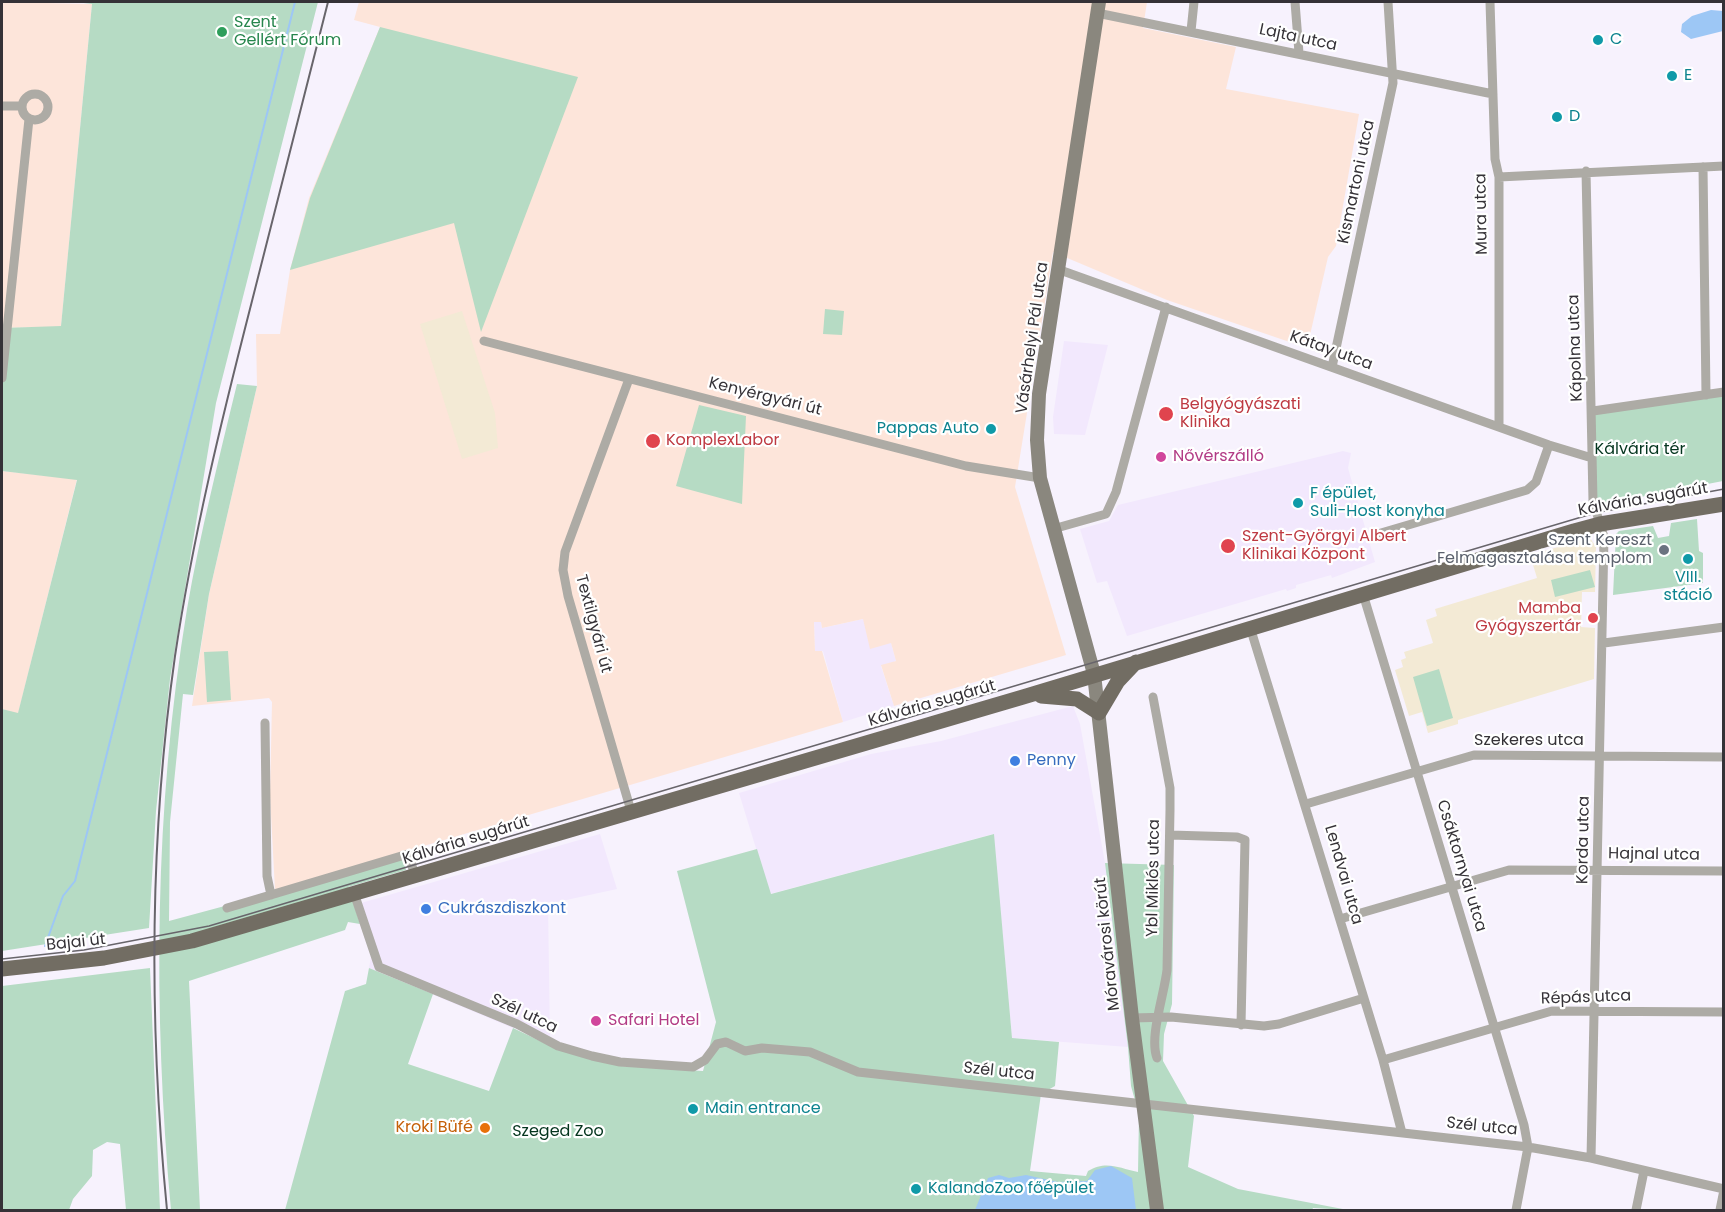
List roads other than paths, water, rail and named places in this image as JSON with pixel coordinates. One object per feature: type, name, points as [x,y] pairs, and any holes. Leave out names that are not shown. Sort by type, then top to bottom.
[{"type":"main road","name":"Vásárhelyi Pál utca","points":[[1094,674],[1040,478],[1037,440],[1039,394],[1060,270],[1098,7]]},
{"type":"main road","name":"Kálvária sugárút","points":[[153,950],[1023,697],[1250,627],[1600,524],[1724,504]]},
{"type":"main road","points":[[1023,697],[1065,696],[1077,699],[1099,713],[1118,681],[1137,661]]},
{"type":"main road","name":"Móravárosi körút","points":[[1094,674],[1132,1018],[1157,1210]]},
{"type":"main road","name":"Bajai út","points":[[2,969],[153,950]]},
{"type":"street","points":[[1191,31],[1194,2]]},
{"type":"street","points":[[1295,2],[1299,53]]},
{"type":"street","name":"Kismartoni utca","points":[[1332,367],[1394,74],[1388,2]]},
{"type":"street","name":"Mura utca","points":[[1490,2],[1495,159],[1498,177],[1499,427]]},
{"type":"street","name":"Lajta utca","points":[[1098,7],[1191,31],[1493,94]]},
{"type":"street","points":[[33,93],[45,98],[48,111],[33,119],[22,106],[23,100],[33,93]]},
{"type":"street","points":[[2,106],[22,106]]},
{"type":"street","points":[[2,378],[28,144],[33,119]]},
{"type":"street","points":[[1498,177],[1724,166]]},
{"type":"street","points":[[1703,167],[1706,395]]},
{"type":"street","name":"Kápolna utca","points":[[1586,171],[1593,411],[1593,501],[1600,524]]},
{"type":"street","name":"Kátay utca","points":[[1060,270],[1549,445],[1592,458]]},
{"type":"street","points":[[1053,529],[1106,514],[1116,492],[1166,307]]},
{"type":"street","name":"Kenyérgyári út","points":[[484,341],[966,466],[1040,478]]},
{"type":"street","name":"Textilgyári út","points":[[629,379],[565,552],[563,570],[568,596],[631,811]]},
{"type":"street","points":[[1593,411],[1724,392]]},
{"type":"street","points":[[1381,533],[1527,490],[1536,482],[1549,445]]},
{"type":"street","name":"Korda utca","points":[[1591,1158],[1604,643],[1604,537],[1600,524]]},
{"type":"street","name":"Csáktornyai utca","points":[[1363,594],[1494,1026],[1528,1147]]},
{"type":"street","name":"Lendvai utca","points":[[1250,627],[1383,1060],[1402,1133]]},
{"type":"street","points":[[1604,643],[1724,627]]},
{"type":"street","name":"Ybl Miklós utca","points":[[1154,698],[1170,788],[1167,970],[1153,1041],[1157,1058]]},
{"type":"street","points":[[265,723],[267,876],[271,895]]},
{"type":"street","name":"Szekeres utca","points":[[1306,804],[1474,755],[1724,757]]},
{"type":"street","points":[[1170,835],[1237,837],[1245,840],[1241,1024]]},
{"type":"street","points":[[228,908],[408,854],[415,875]]},
{"type":"street","name":"Hajnal utca","points":[[1340,919],[1509,870],[1724,871]]},
{"type":"street","name":"Szél utca","points":[[354,893],[378,967],[517,1024],[558,1046],[592,1056],[620,1062],[693,1067],[705,1060],[717,1044],[726,1042],[745,1051],[762,1048],[817,1054],[844,1068],[858,1072],[1528,1147],[1591,1158],[1724,1189]]},
{"type":"street","points":[[1132,1018],[1159,1017],[1241,1024],[1279,1024],[1364,998]]},
{"type":"street","name":"Répás utca","points":[[1383,1060],[1552,1011],[1724,1012]]},
{"type":"street","points":[[1516,1210],[1528,1147]]},
{"type":"street","points":[[1636,1210],[1644,1171]]},
{"type":"street","points":[[1720,1210],[1724,1189]]},
{"type":"water","points":[[1711,10],[1723,11],[1723,31],[1691,39],[1681,32],[1682,24],[1692,16]]},
{"type":"water","points":[[1111,1166],[1132,1178],[1136,1210],[975,1210],[988,1178],[999,1175],[1009,1178],[1026,1175],[1058,1182],[1087,1181],[1095,1170]]},
{"type":"waterway","points":[[45,946],[63,896],[75,881],[295,2]]},
{"type":"tram line","points":[[2,959],[84,950],[209,926],[1595,513],[1724,489]]},
{"type":"railway","points":[[167,1210],[157,1072],[154,933],[160,794],[175,656],[190,566],[219,433],[328,2]]},
{"type":"place","name":"Szent Gellért Fórum","points":[[222,32]]},
{"type":"place","name":"C","points":[[1598,40]]},
{"type":"place","name":"E","points":[[1672,76]]},
{"type":"place","name":"D","points":[[1557,117]]},
{"type":"place","name":"Belgyógyászati Klinika","points":[[1166,414]]},
{"type":"place","name":"Pappas Auto","points":[[991,429]]},
{"type":"place","name":"KomplexLabor","points":[[653,441]]},
{"type":"place","name":"Nővérszálló","points":[[1161,457]]},
{"type":"place","name":"F épület, Suli-Host konyha","points":[[1298,503]]},
{"type":"place","name":"Szent-Györgyi Albert Klinikai Központ","points":[[1228,546]]},
{"type":"place","name":"Szent Kereszt Felmagasztalása templom","points":[[1664,550]]},
{"type":"place","name":"VIII. stáció","points":[[1688,559]]},
{"type":"place","name":"Mamba Gyógyszertár","points":[[1593,618]]},
{"type":"place","name":"Penny","points":[[1015,761]]},
{"type":"place","name":"Cukrászdiszkont","points":[[426,909]]},
{"type":"place","name":"Safari Hotel","points":[[596,1021]]},
{"type":"place","name":"Main entrance","points":[[693,1109]]},
{"type":"place","name":"Kroki Büfé","points":[[485,1128]]},
{"type":"place","name":"KalandoZoo főépület","points":[[916,1189]]},
{"type":"park label","name":"Kálvária tér","points":[[1640,450]]},
{"type":"park label","name":"Szeged Zoo","points":[[558,1132]]}]
